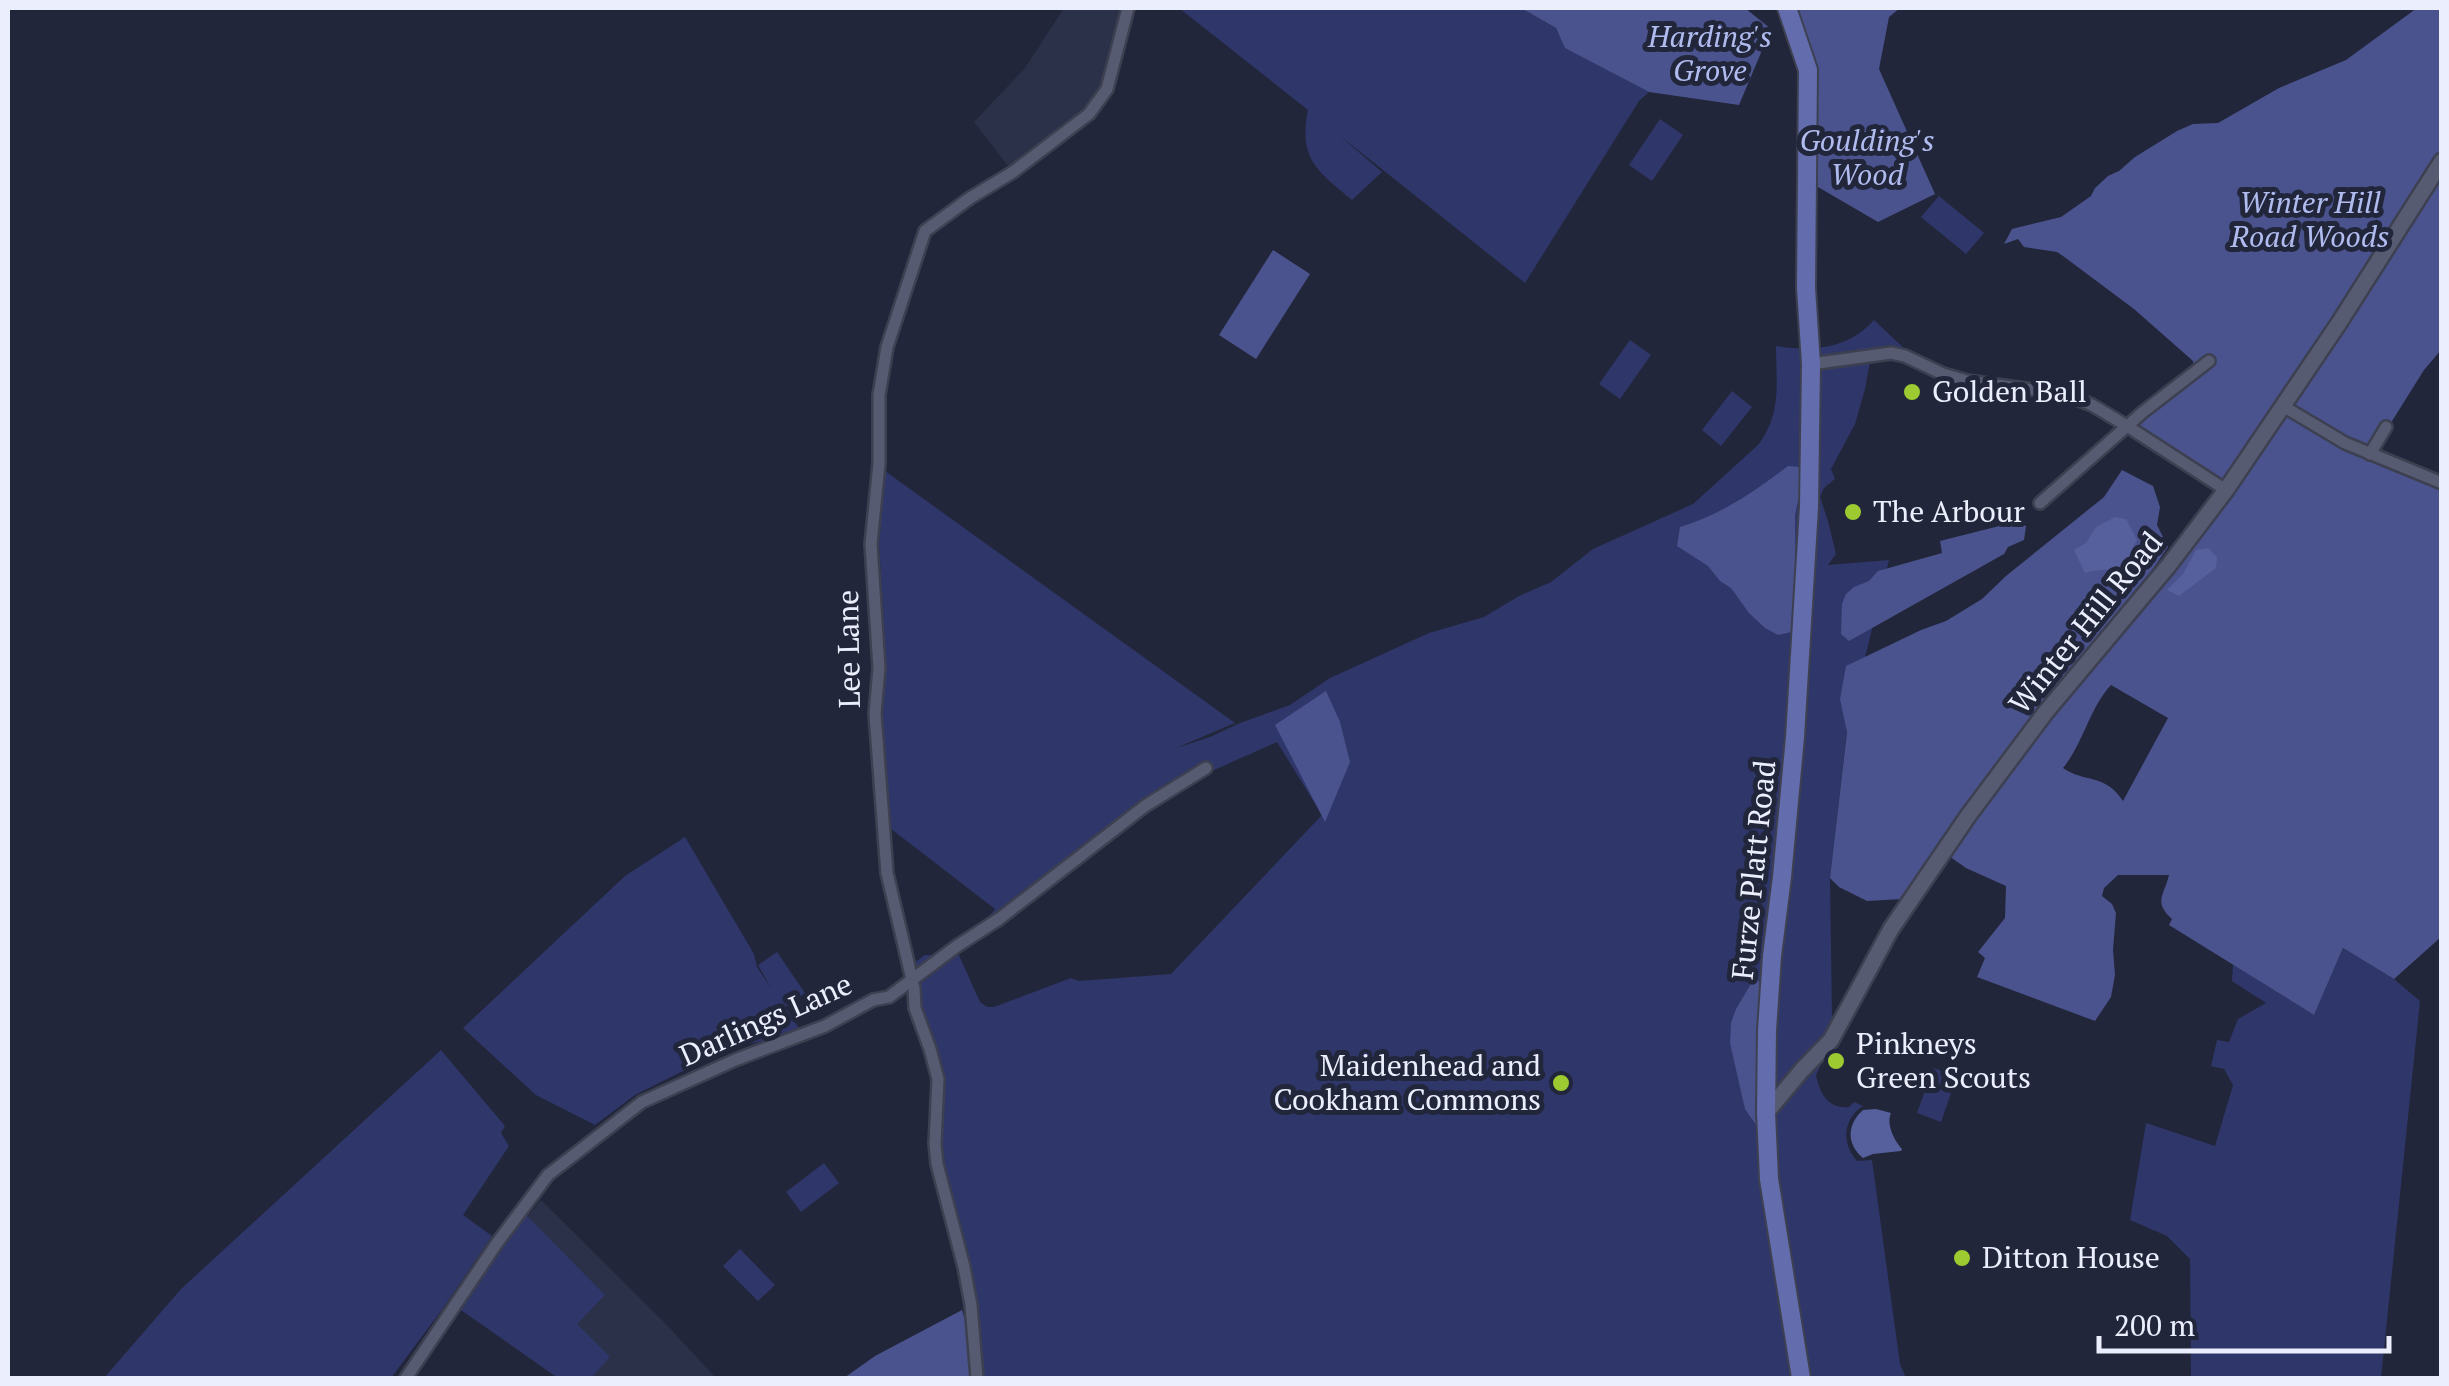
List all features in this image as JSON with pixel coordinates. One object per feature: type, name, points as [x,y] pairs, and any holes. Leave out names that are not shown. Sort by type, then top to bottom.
[{"type":"main road","name":"Furze Platt Road","points":[[1787,8],[1808,70],[1806,288],[1811,364],[1807,565],[1784,860],[1772,956],[1766,1113],[1769,1179],[1801,1378]]},
{"type":"street","name":"Lee Lane","points":[[976,1378],[964,1267],[934,1144],[938,1079],[915,1008],[914,988],[886,873],[870,544],[879,464],[879,396],[887,346],[925,231],[1055,142],[1089,114],[1107,89],[1128,8]]},
{"type":"street","name":"Winter Hill Road","points":[[1766,1113],[1831,1040],[1891,929],[1968,816],[2045,713],[2169,566],[2226,490],[2340,323],[2442,161]]},
{"type":"street","points":[[1811,364],[1890,353],[1967,380],[2064,394],[2092,405],[2226,490]]},
{"type":"street","points":[[2040,503],[2127,426],[2208,362]]},
{"type":"street","points":[[2283,406],[2344,443],[2442,483]]},
{"type":"street","points":[[2370,454],[2386,426]]},
{"type":"street","name":"Darlings Lane","points":[[406,1378],[548,1175],[642,1102],[734,1060],[825,1026],[872,1000],[889,996],[999,919],[1145,806],[1206,768]]},
{"type":"street","points":[[889,996],[915,1008]]},
{"type":"shaded area","points":[[1064,8],[1123,8],[1100,89],[1090,105],[1051,139],[1008,166],[974,122],[1025,68]]},
{"type":"shaded area","points":[[1179,8],[1521,8],[1556,28],[1566,48],[1649,92],[1639,101],[1525,283],[1339,135],[1382,172],[1352,200],[1320,172],[1309,153],[1308,110]]},
{"type":"shaded area","points":[[1660,119],[1683,135],[1652,181],[1629,165]]},
{"type":"shaded area","points":[[1939,196],[1984,233],[1966,254],[1921,217]]},
{"type":"shaded area","points":[[1874,320],[1909,353],[1884,348],[1872,351],[1855,424],[1831,469],[1835,479],[1820,497],[1836,554],[1828,565],[1889,560],[1847,731],[1830,878],[1832,1019],[1827,1036],[1808,1058],[1822,1062],[1816,1075],[1830,1103],[1849,1107],[1854,1102],[1863,1106],[1848,1124],[1848,1147],[1857,1161],[1872,1160],[1900,1364],[1906,1378],[980,1378],[942,1169],[939,1101],[911,965],[966,934],[995,909],[886,825],[882,714],[886,659],[879,544],[885,471],[1235,723],[1176,748],[1290,705],[1330,678],[1429,633],[1484,617],[1551,582],[1593,549],[1693,504],[1759,444],[1766,432],[1776,397],[1776,346],[1829,346],[1864,330]],"holes":[[[1277,742],[1322,815],[1171,974],[1079,981],[1071,978],[994,1007],[980,1002],[958,953],[1185,783]]]},
{"type":"shaded area","points":[[1630,340],[1651,355],[1620,399],[1599,384]]},
{"type":"shaded area","points":[[1732,391],[1752,407],[1721,446],[1702,430]]},
{"type":"shaded area","points":[[2115,517],[2126,519],[2137,540],[2132,551],[2136,563],[2085,573],[2074,550],[2086,543],[2096,527]]},
{"type":"shaded area","points":[[2208,548],[2217,557],[2216,568],[2179,596],[2167,590],[2183,574],[2196,550]]},
{"type":"shaded area","points":[[685,837],[771,988],[758,965],[777,952],[805,993],[785,1007],[802,1033],[729,1048],[635,1095],[595,1125],[536,1095],[463,1028],[625,876]]},
{"type":"shaded area","points":[[2343,948],[2394,979],[2420,1001],[2381,1378],[2191,1378],[2190,1259],[2167,1236],[2130,1220],[2146,1123],[2215,1146],[2233,1085],[2224,1069],[2211,1066],[2217,1040],[2229,1042],[2238,1019],[2266,1003],[2232,981],[2233,964],[2314,1015]]},
{"type":"shaded area","points":[[441,1050],[505,1126],[501,1133],[509,1146],[463,1215],[492,1236],[391,1378],[104,1378],[181,1289]]},
{"type":"shaded area","points":[[1933,1068],[1957,1076],[1941,1122],[1917,1113]]},
{"type":"shaded area","points":[[1863,1110],[1891,1113],[1892,1132],[1902,1149],[1863,1158],[1851,1140],[1851,1128]]},
{"type":"shaded area","points":[[824,1163],[839,1183],[801,1212],[786,1192]]},
{"type":"shaded area","points":[[541,1200],[716,1378],[558,1378],[461,1310],[505,1243]]},
{"type":"shaded area","points":[[526,1215],[605,1295],[577,1324],[610,1357],[591,1378],[558,1378],[461,1310]]},
{"type":"shaded area","points":[[740,1249],[775,1285],[758,1301],[723,1266]]},
{"type":"green space","name":"Harding's Grove","points":[[1521,8],[1745,8],[1771,29],[1739,105],[1649,92],[1565,48],[1556,28]]},
{"type":"green space","name":"Goulding's Wood","points":[[1792,8],[1900,8],[1889,17],[1879,69],[1935,194],[1878,222],[1818,187],[1817,65]]},
{"type":"green space","name":"Winter Hill Road Woods","points":[[2417,8],[2441,8],[2441,350],[2372,453],[2286,413],[2230,477],[2217,480],[2126,419],[2194,370],[2193,361],[2134,309],[2057,252],[2024,247],[2018,239],[2004,244],[2012,229],[2061,217],[2091,196],[2108,176],[2177,131],[2193,124],[2218,123],[2279,88],[2346,60]]},
{"type":"green space","points":[[1273,250],[1310,274],[1256,359],[1219,335]]},
{"type":"green space","points":[[2285,414],[2441,485],[2441,937],[2394,979],[2343,948],[2314,1015],[2169,925],[2172,919],[2161,903],[2169,875],[2118,875],[2104,888],[2102,896],[2116,913],[2115,975],[2111,997],[2095,1021],[1977,977],[1985,958],[1978,952],[2005,918],[2006,886],[1946,854],[2053,710]],"holes":[[[2111,685],[2168,718],[2123,801],[2102,782],[2063,768]]]},
{"type":"green space","points":[[1788,466],[1801,467],[1802,482],[1795,515],[1796,631],[1778,635],[1749,613],[1708,566],[1677,546],[1680,527],[1737,501]]},
{"type":"green space","points":[[2122,470],[2153,486],[2160,507],[2157,525],[2168,547],[2037,713],[1902,899],[1867,901],[1839,887],[1830,878],[1847,732],[1840,699],[1846,666],[1946,621],[1982,599],[2104,497]]},
{"type":"green space","points":[[2019,521],[2026,526],[2024,540],[2008,547],[2004,554],[1849,641],[1841,634],[1846,594],[1878,571],[1942,553],[1940,541]]},
{"type":"green space","points":[[1326,691],[1340,722],[1350,762],[1325,822],[1275,725]]},
{"type":"green space","points":[[1755,977],[1762,985],[1759,1129],[1745,1109],[1730,1043],[1736,1009]]},
{"type":"green space","points":[[962,1310],[974,1352],[974,1378],[844,1378],[875,1356]]},
{"type":"place","name":"Golden Ball","points":[[1912,392]]},
{"type":"place","name":"The Arbour","points":[[1853,512]]},
{"type":"place","name":"Pinkneys Green Scouts","points":[[1836,1061]]},
{"type":"place","name":"Maidenhead and Cookham Commons","points":[[1561,1083]]},
{"type":"place","name":"Ditton House","points":[[1962,1258]]}]
